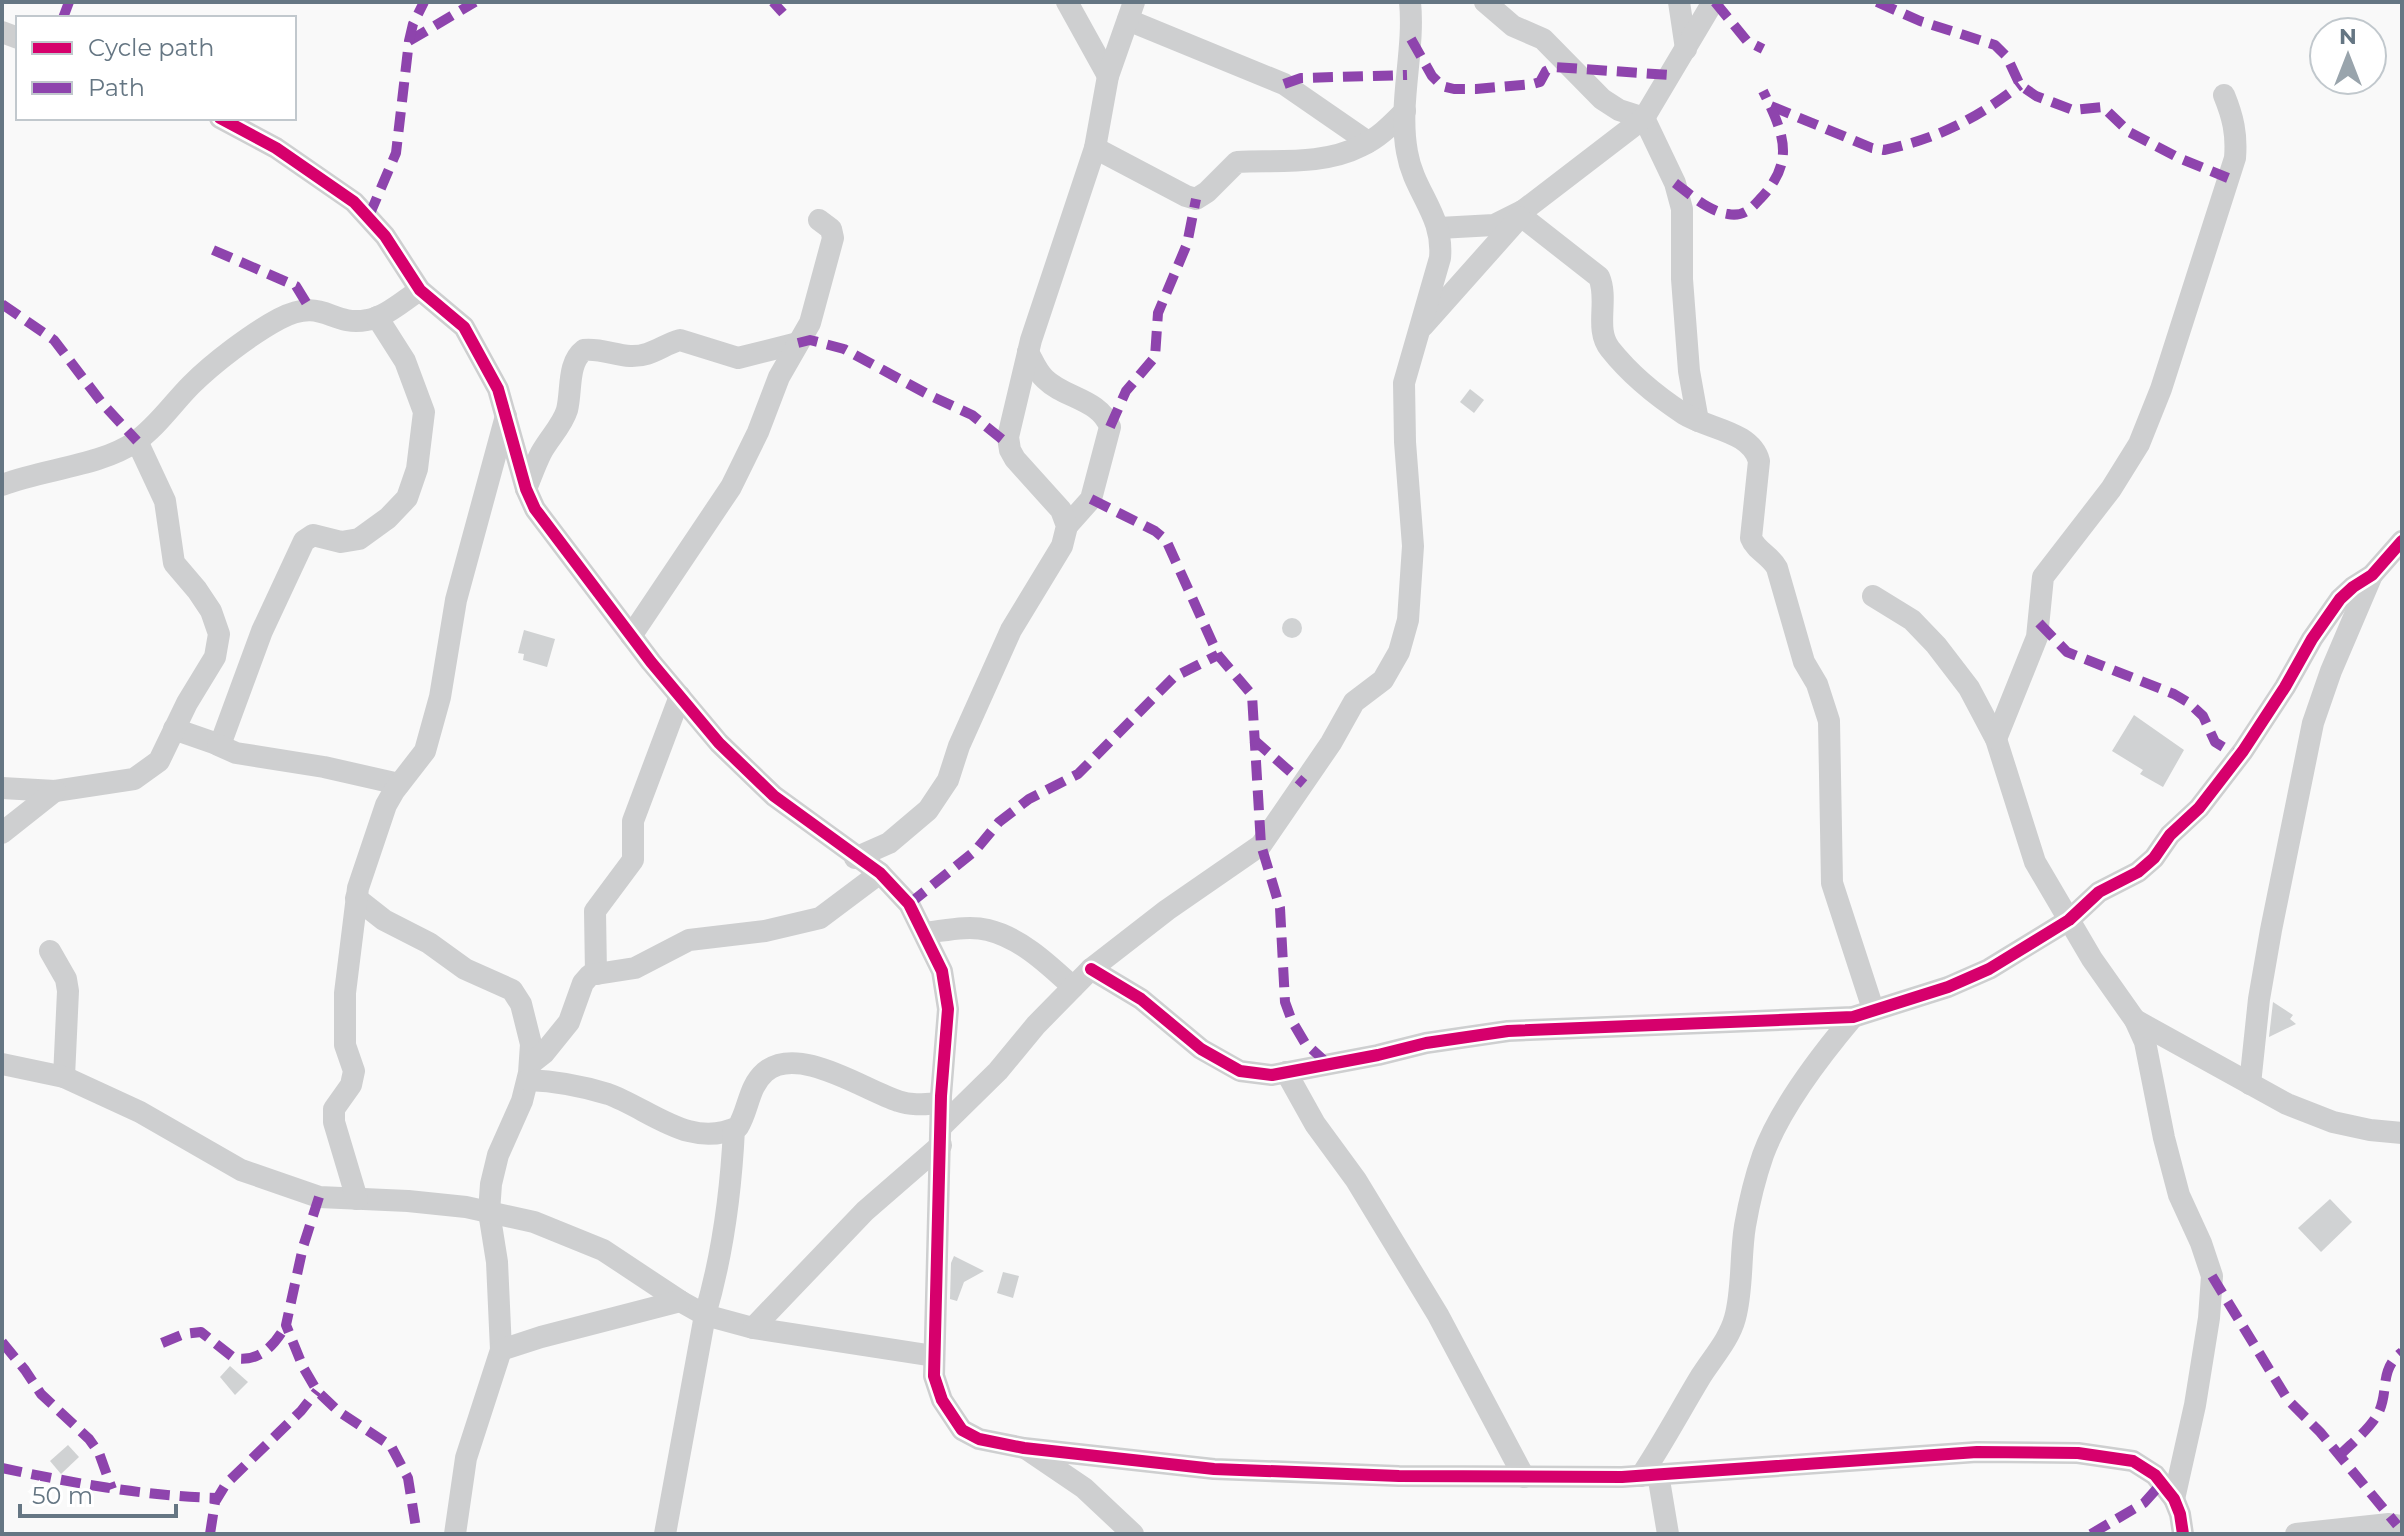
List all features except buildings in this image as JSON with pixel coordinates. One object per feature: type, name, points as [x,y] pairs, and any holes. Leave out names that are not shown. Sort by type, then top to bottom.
[{"type":"street","points":[[1067,2],[1108,76]]},
{"type":"street","points":[[753,1328],[941,1136],[1036,1025],[1091,969],[1167,910],[1261,845],[1331,743],[1354,702],[1383,680],[1399,652],[1408,620],[1413,546],[1404,383],[1440,258],[1439,228],[1416,183],[1406,151],[1405,111],[1413,24],[1410,2]]},
{"type":"street","points":[[1485,2],[1513,26],[1543,39],[1602,99],[1619,110],[1644,118],[1675,183],[1682,209],[1682,279],[1689,371],[1698,421]]},
{"type":"street","points":[[1679,2],[1686,49]]},
{"type":"street","points":[[1417,332],[1522,213],[1644,118],[1713,2]]},
{"type":"street","points":[[1067,526],[1061,510],[1015,459],[1008,444],[1028,352],[1095,148],[1108,76],[1131,11],[1284,84],[1368,142]]},
{"type":"street","points":[[1996,739],[2037,637],[2043,577],[2111,489],[2139,444],[2161,389],[2235,158],[2234,117],[2224,95]]},
{"type":"street","points":[[1095,148],[1196,199],[1237,162],[1323,158],[1345,153],[1382,133],[1405,111]]},
{"type":"street","points":[[224,120],[276,148],[354,202],[385,236],[420,290],[464,327],[498,389],[526,489],[535,509],[631,636],[747,772],[855,858],[880,873],[909,904],[942,971],[948,1009],[941,1103],[934,1376],[942,1400],[962,1430],[979,1439],[1024,1448],[1214,1469],[1399,1476],[1650,1475],[1977,1452],[2078,1453],[2133,1461],[2155,1475],[2174,1499],[2183,1534]]},
{"type":"street","points":[[1439,228],[1494,225],[1522,213]]},
{"type":"street","points":[[1522,213],[1599,277],[1603,288],[1603,331],[1610,349],[1663,399],[1698,421],[1744,440],[1757,453],[1759,461],[1751,538],[1753,544],[1768,555],[1777,568],[1804,662],[1825,704],[1829,721],[1832,883],[1863,1013]]},
{"type":"street","points":[[631,636],[731,487],[758,432],[779,377],[810,323],[833,238],[831,229],[819,220]]},
{"type":"street","points":[[2,485],[111,455],[137,441],[194,382],[276,321],[310,309],[358,321],[377,317],[420,290]]},
{"type":"street","points":[[218,745],[224,739],[262,631],[304,541],[313,535],[341,542],[353,541],[388,518],[407,498],[417,469],[424,412],[405,361],[377,317]]},
{"type":"street","points":[[526,489],[541,452],[566,412],[573,367],[584,350],[647,355],[680,340],[738,358],[798,343]]},
{"type":"street","points":[[855,858],[889,843],[899,835],[928,810],[948,780],[959,746],[1011,630],[1062,546],[1067,526],[1091,499],[1110,427],[1105,416],[1094,406],[1046,381],[1028,352]]},
{"type":"street","points":[[357,1199],[334,1122],[334,1109],[351,1085],[354,1071],[345,1040],[346,979],[356,898],[386,805],[425,751],[440,697],[456,600],[506,415]]},
{"type":"street","points":[[2,788],[55,791],[134,779],[159,761],[215,657],[219,634],[204,600],[174,563],[165,501],[137,441]]},
{"type":"street","points":[[1091,969],[1141,999],[1201,1049],[1240,1071],[1272,1075],[1426,1043],[1508,1031],[1863,1013],[1948,987],[1989,969],[2069,920],[2099,892],[2138,872],[2154,858],[2170,835],[2199,808],[2243,751],[2340,599],[2372,575],[2402,541]]},
{"type":"street","points":[[2250,1084],[2264,971],[2313,723],[2331,671],[2372,575]]},
{"type":"street","points":[[1873,596],[1912,620],[1969,688],[1996,739],[2035,862],[2092,959],[2135,1020],[2145,1042],[2179,1195],[2212,1276],[2209,1318],[2195,1405],[2174,1499]]},
{"type":"street","points":[[596,974],[595,911],[633,860],[633,821],[680,696]]},
{"type":"street","points":[[174,729],[236,753],[324,767],[399,784]]},
{"type":"street","points":[[2,833],[55,791]]},
{"type":"street","points":[[529,1072],[564,1029],[583,983],[590,975],[635,968],[689,940],[765,931],[820,918],[880,873]]},
{"type":"street","points":[[356,898],[384,920],[429,943],[465,969],[512,990],[521,1004],[531,1044],[522,1101],[498,1155],[491,1184],[489,1212],[497,1262],[501,1350],[466,1458],[455,1534]]},
{"type":"street","points":[[924,933],[964,928],[988,930],[1010,939],[1044,961],[1073,987]]},
{"type":"street","points":[[50,951],[66,979],[68,991],[64,1077]]},
{"type":"street","points":[[1668,1534],[1650,1475],[1673,1427],[1701,1376],[1727,1338],[1735,1318],[1741,1249],[1763,1153],[1825,1051],[1863,1013]]},
{"type":"street","points":[[2135,1020],[2287,1104],[2333,1122],[2402,1133]]},
{"type":"street","points":[[529,1072],[550,1081],[626,1101],[669,1126],[689,1132],[715,1133],[734,1129],[741,1121],[753,1086],[766,1071],[789,1063],[803,1064],[847,1079],[901,1102],[918,1105],[941,1103]]},
{"type":"street","points":[[2,1064],[64,1077],[140,1112],[241,1170],[319,1197],[408,1201],[489,1212],[534,1222],[603,1250],[705,1315],[753,1328],[934,1356]]},
{"type":"street","points":[[1286,1072],[1315,1124],[1356,1180],[1438,1315],[1524,1477]]},
{"type":"street","points":[[665,1534],[705,1315],[728,1212],[734,1129]]},
{"type":"street","points":[[501,1350],[680,1301]]},
{"type":"street","points":[[1024,1448],[1084,1488],[1133,1534]]},
{"type":"street","points":[[2296,1534],[2389,1524],[2402,1526]]},
{"type":"marked path","points":[[64,16],[69,2]]},
{"type":"marked path","points":[[369,216],[396,153],[409,41],[424,2]]},
{"type":"marked path","points":[[409,41],[475,2]]},
{"type":"marked path","points":[[773,2],[783,13]]},
{"type":"marked path","points":[[1715,2],[1747,41],[1763,49]]},
{"type":"marked path","points":[[1877,2],[1920,21],[1995,45],[2007,57],[2020,85],[2036,96],[2073,110],[2103,107],[2129,132],[2179,158],[2228,178]]},
{"type":"marked path","points":[[1411,39],[1432,76],[1442,86],[1454,89],[1533,84],[1540,82],[1546,71],[1554,67],[1670,75]]},
{"type":"marked path","points":[[1284,84],[1301,78],[1407,75]]},
{"type":"marked path","points":[[1771,106],[1872,148],[1884,150],[1922,140],[1956,126],[2020,85]]},
{"type":"marked path","points":[[1675,183],[1714,210],[1733,215],[1757,203],[1779,172],[1783,147],[1781,134],[1763,91]]},
{"type":"marked path","points":[[1110,427],[1126,391],[1155,357],[1158,313],[1187,244],[1196,199]]},
{"type":"marked path","points":[[213,250],[296,286],[310,309]]},
{"type":"marked path","points":[[2,304],[54,340],[102,403],[137,441]]},
{"type":"marked path","points":[[798,343],[810,340],[844,349],[972,415],[1008,444]]},
{"type":"marked path","points":[[1091,499],[1155,531],[1166,540],[1218,655],[1252,695],[1261,845],[1280,908],[1285,1002],[1305,1043],[1327,1063]]},
{"type":"marked path","points":[[2039,623],[2067,652],[2174,694],[2189,703],[2203,716],[2215,742],[2238,756]]},
{"type":"marked path","points":[[909,904],[975,851],[999,822],[1029,799],[1078,774],[1174,677],[1218,655]]},
{"type":"marked path","points":[[1253,739],[1304,784]]},
{"type":"marked path","points":[[319,1197],[303,1247],[286,1325],[303,1367],[317,1391],[338,1411],[391,1446],[408,1478],[417,1534]]},
{"type":"marked path","points":[[2212,1276],[2288,1400],[2320,1432],[2397,1525]]},
{"type":"marked path","points":[[162,1343],[184,1334],[201,1332],[234,1358],[251,1358],[271,1346],[286,1325]]},
{"type":"marked path","points":[[2,1342],[41,1394],[89,1439],[99,1453],[112,1489]]},
{"type":"marked path","points":[[2340,1455],[2376,1417],[2390,1367],[2402,1352]]},
{"type":"marked path","points":[[210,1534],[215,1502],[226,1484],[301,1411],[317,1391]]},
{"type":"marked path","points":[[2,1468],[109,1488],[217,1498]]},
{"type":"marked path","points":[[2091,1534],[2144,1503],[2162,1483]]},
{"type":"cycle path","points":[[224,120],[276,148],[354,202],[385,236],[420,290],[464,327],[498,389],[526,489],[535,509],[651,662],[719,743],[774,796],[880,873],[909,904],[942,971],[948,1009],[941,1096],[934,1376],[942,1400],[962,1430],[979,1439],[1024,1448],[1214,1469],[1399,1476],[1622,1477],[1977,1452],[2078,1453],[2133,1461],[2155,1475],[2174,1499],[2183,1534]]},
{"type":"cycle path","points":[[1091,969],[1141,999],[1201,1049],[1240,1071],[1272,1075],[1426,1043],[1508,1031],[1853,1017],[1948,987],[1989,969],[2069,920],[2099,892],[2138,872],[2154,858],[2170,835],[2199,808],[2243,751],[2340,599],[2372,575],[2402,541]]}]
